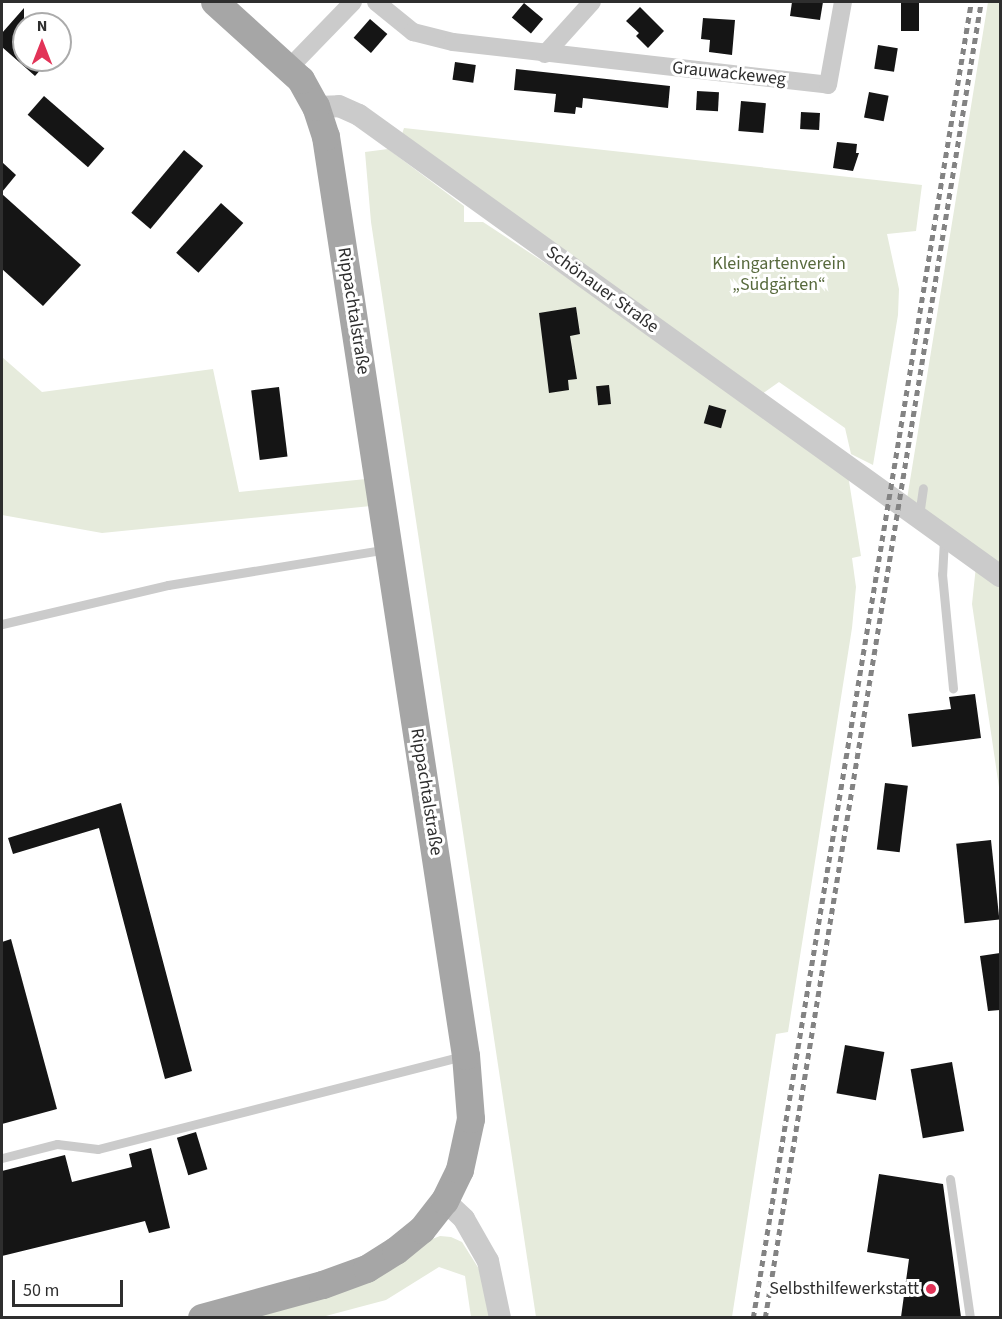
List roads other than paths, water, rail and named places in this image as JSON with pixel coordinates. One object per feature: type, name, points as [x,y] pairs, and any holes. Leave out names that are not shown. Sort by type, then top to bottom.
[{"type":"main road","points":[[215,2],[301,80],[316,107]]},
{"type":"main road","name":"Rippachtalstraße","points":[[202,1317],[323,1285],[367,1269],[396,1251],[422,1230],[445,1201],[460,1170],[471,1119],[466,1056],[330,159],[316,107]]},
{"type":"street","points":[[289,68],[353,2]]},
{"type":"street","name":"Grauwackeweg","points":[[376,2],[413,32],[453,42],[828,85],[843,2]]},
{"type":"street","points":[[545,54],[592,2]]},
{"type":"street","name":"Schönauer Straße","points":[[316,107],[339,106],[358,115],[1000,576]]},
{"type":"street","points":[[445,1201],[464,1219],[488,1261],[500,1317]]},
{"type":"lane","points":[[919,518],[923,488]]},
{"type":"lane","points":[[945,536],[942,574],[953,688]]},
{"type":"lane","points":[[2,624],[168,585],[389,549]]},
{"type":"lane","points":[[2,1158],[57,1144],[98,1149],[466,1056]]},
{"type":"lane","points":[[950,1179],[970,1317]]},
{"type":"railway","points":[[753,1318],[971,2]]},
{"type":"railway","points":[[765,1318],[981,2]]},
{"type":"place","name":"Selbsthilfewerkstatt","points":[[931,1289]]},
{"type":"park label","name":"Kleingartenverein „Südgärten“","points":[[779,275]]}]
